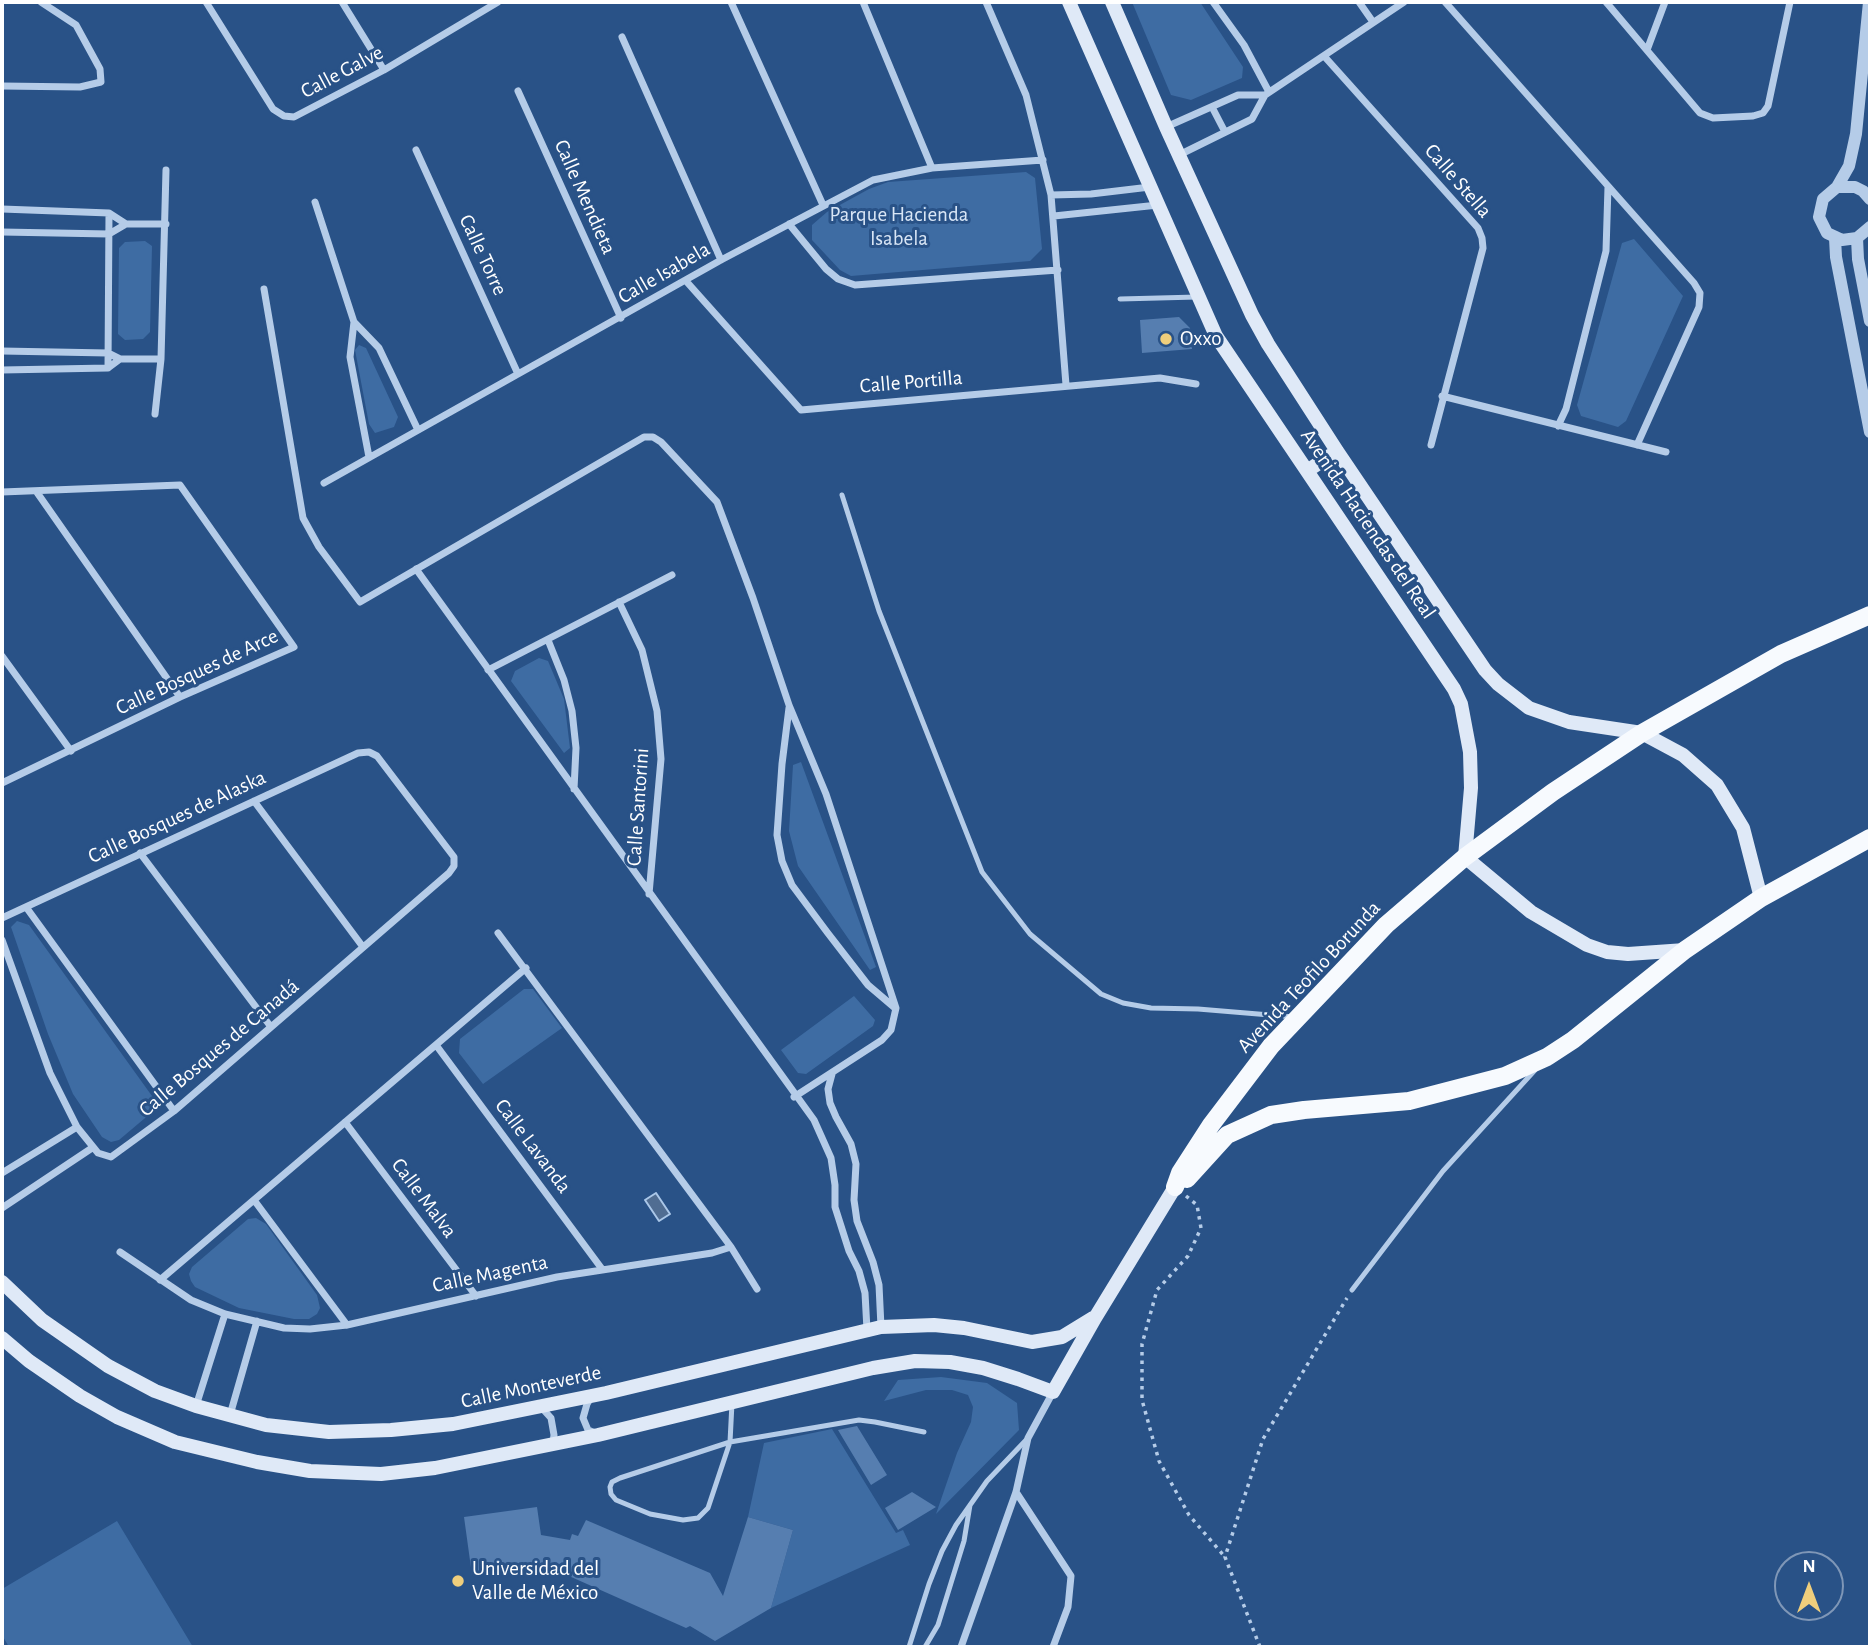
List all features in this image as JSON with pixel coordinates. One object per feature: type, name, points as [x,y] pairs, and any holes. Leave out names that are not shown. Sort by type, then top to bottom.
[{"type":"main road","name":"Avenida Haciendas del Real","points":[[1069,2],[1197,298],[1228,356],[1454,689],[1461,704],[1470,752],[1471,788],[1465,857]]},
{"type":"main road","name":"Avenida Haciendas del Real","points":[[1112,2],[1166,127],[1252,315],[1268,344],[1485,670],[1529,708],[1569,722],[1642,733],[1683,755],[1717,785],[1743,828],[1761,898]]},
{"type":"main road","points":[[1307,471],[1337,451]]},
{"type":"main road","name":"Avenida Teofilo Borunda","points":[[1175,1187],[1180,1173],[1211,1125],[1270,1046],[1386,925],[1465,857],[1553,792],[1642,733],[1781,654],[1870,615]]},
{"type":"main road","points":[[2,1338],[29,1361],[80,1396],[117,1417],[175,1442],[257,1462],[310,1471],[381,1474],[435,1468],[598,1435],[873,1368],[915,1361],[950,1362],[983,1368],[1052,1392],[1175,1187],[1188,1178],[1216,1144],[1227,1135],[1271,1115],[1409,1101],[1505,1076],[1547,1057],[1573,1040],[1685,950],[1761,898],[1870,838]]},
{"type":"main road","points":[[1465,857],[1531,912],[1587,945],[1607,952],[1628,954],[1685,950]]},
{"type":"main road","name":"Calle Monteverde","points":[[2,1282],[42,1320],[108,1366],[155,1391],[196,1406],[266,1425],[329,1432],[453,1424],[592,1396],[874,1329],[934,1325],[964,1328],[1032,1342],[1062,1337],[1095,1318]]},
{"type":"street","points":[[2,86],[80,87],[101,82],[100,69],[76,25],[41,2]]},
{"type":"street","name":"Calle Galve","points":[[206,2],[273,109],[284,116],[294,117],[384,70],[498,2]]},
{"type":"street","points":[[342,2],[384,70]]},
{"type":"street","points":[[480,2],[484,10]]},
{"type":"street","points":[[732,2],[823,205]]},
{"type":"street","points":[[863,2],[932,168]]},
{"type":"street","points":[[986,2],[1026,95],[1051,195],[1066,385]]},
{"type":"street","points":[[1213,2],[1244,45],[1267,93]]},
{"type":"street","points":[[1359,2],[1373,22]]},
{"type":"street","points":[[1179,155],[1252,119],[1267,93],[1404,2]]},
{"type":"street","points":[[1444,2],[1700,293],[1699,307],[1637,445]]},
{"type":"street","points":[[1606,2],[1706,117],[1753,116],[1763,113],[1768,106],[1790,2]]},
{"type":"street","points":[[1647,50],[1665,2]]},
{"type":"street","points":[[1869,2],[1856,134],[1849,166],[1837,187],[1829,192],[1819,207],[1822,226],[1835,238],[1857,238],[1870,227]]},
{"type":"street","points":[[622,37],[721,260]]},
{"type":"street","name":"Calle Stella","points":[[1324,56],[1478,228],[1482,238],[1483,248],[1431,445]]},
{"type":"street","name":"Calle Mendieta","points":[[518,91],[621,318]]},
{"type":"street","points":[[1166,127],[1238,95],[1267,93]]},
{"type":"street","points":[[1212,107],[1225,132]]},
{"type":"street","name":"Calle Torre","points":[[416,150],[519,374]]},
{"type":"street","name":"Calle Isabela","points":[[324,483],[721,260],[823,205],[885,176],[932,168],[1043,160]]},
{"type":"street","points":[[155,414],[161,359],[166,170]]},
{"type":"street","points":[[1051,195],[1150,187]]},
{"type":"street","points":[[1558,426],[1566,409],[1606,251],[1608,187]]},
{"type":"street","points":[[1837,187],[1855,187],[1870,198]]},
{"type":"street","points":[[1114,192],[1116,210]]},
{"type":"street","points":[[315,202],[354,322],[350,357],[369,457]]},
{"type":"street","points":[[1054,216],[1158,205]]},
{"type":"street","points":[[2,209],[109,213],[126,224]]},
{"type":"street","points":[[108,368],[109,213]]},
{"type":"street","points":[[2,232],[109,234],[126,224],[166,224]]},
{"type":"street","points":[[789,224],[832,274],[855,285],[1058,270]]},
{"type":"street","points":[[1835,238],[1836,257],[1870,432]]},
{"type":"street","points":[[1857,238],[1866,280],[1870,321]]},
{"type":"street","name":"Calle Portilla","points":[[686,281],[802,410],[1160,378],[1196,384]]},
{"type":"street","points":[[264,289],[303,519],[310,533],[360,602],[644,437],[653,437],[661,442],[717,502],[789,705],[826,794],[896,1008],[891,1030],[794,1097]]},
{"type":"street","points":[[354,322],[379,348],[418,430]]},
{"type":"street","points":[[2,351],[108,353],[120,359],[161,359]]},
{"type":"street","points":[[2,370],[108,368],[120,359]]},
{"type":"street","points":[[1442,396],[1666,452]]},
{"type":"street","name":"Calle Bosques de Arce","points":[[2,492],[180,485],[294,647],[180,697],[2,783]]},
{"type":"street","points":[[36,491],[180,697]]},
{"type":"street","points":[[416,569],[794,1097],[814,1120],[831,1158],[835,1208],[849,1251],[859,1270],[874,1329]]},
{"type":"street","points":[[488,670],[673,575]]},
{"type":"street","name":"Calle Santorini","points":[[619,602],[642,650],[657,711],[661,759],[649,894]]},
{"type":"street","points":[[548,640],[564,680],[572,712],[576,748],[574,790]]},
{"type":"street","points":[[2,656],[71,751]]},
{"type":"street","points":[[789,705],[777,835],[782,860],[792,885],[827,932],[868,985],[896,1008]]},
{"type":"street","name":"Calle Bosques de Alaska","points":[[2,918],[358,753],[369,752]]},
{"type":"street","name":"Calle Bosques de Canadá","points":[[92,1148],[104,1157],[111,1157],[174,1111],[454,866],[454,856],[377,756],[369,752]]},
{"type":"street","points":[[254,802],[363,947]]},
{"type":"street","points":[[140,853],[271,1027]]},
{"type":"street","points":[[26,907],[174,1111]]},
{"type":"street","points":[[498,933],[731,1247],[757,1289]]},
{"type":"street","points":[[2,940],[50,1073],[77,1127],[92,1148],[2,1209]]},
{"type":"street","points":[[160,1280],[526,968]]},
{"type":"street","name":"Calle Lavanda","points":[[436,1045],[602,1269]]},
{"type":"street","points":[[832,1073],[828,1089],[830,1103],[835,1118],[851,1144],[856,1164],[854,1200],[858,1222],[879,1285],[874,1329]]},
{"type":"street","name":"Calle Malva","points":[[345,1122],[476,1296]]},
{"type":"street","points":[[2,1173],[77,1127]]},
{"type":"street","points":[[254,1200],[347,1325]]},
{"type":"street","name":"Calle Magenta","points":[[120,1252],[191,1300],[225,1314],[284,1328],[310,1329],[347,1325],[602,1269],[731,1247]]},
{"type":"street","points":[[196,1406],[225,1314]]},
{"type":"street","points":[[229,1416],[257,1321]]},
{"type":"street","points":[[961,1647],[1016,1492],[1028,1438],[1052,1392]]},
{"type":"street","points":[[592,1396],[583,1418],[588,1430],[598,1435]]},
{"type":"street","points":[[540,1406],[551,1418],[554,1435],[552,1444]]},
{"type":"street","points":[[1016,1492],[1071,1576],[1068,1607],[1053,1647]]},
{"type":"lane","points":[[1120,299],[1197,298]]},
{"type":"lane","points":[[842,495],[879,611],[982,872],[1030,934],[1101,994],[1123,1003],[1151,1008],[1198,1009],[1297,1018]]},
{"type":"lane","points":[[1352,1290],[1443,1171],[1547,1057]]},
{"type":"lane","points":[[732,1402],[730,1442],[708,1508],[698,1518],[682,1520],[650,1514],[616,1500],[611,1494],[612,1482],[620,1478],[730,1442],[859,1420],[925,1432]]},
{"type":"lane","points":[[909,1647],[942,1551],[970,1502],[1028,1438]]},
{"type":"lane","points":[[925,1647],[938,1625],[964,1541],[970,1502]]},
{"type":"path","points":[[1175,1187],[1197,1205],[1201,1228],[1188,1256],[1157,1290],[1142,1344],[1142,1401],[1159,1461],[1189,1515],[1225,1557],[1260,1647]]},
{"type":"path","points":[[1225,1557],[1263,1439],[1352,1290]]},
{"type":"green space","points":[[1132,2],[1200,2],[1243,67],[1242,78],[1191,100],[1171,95]]},
{"type":"green space","name":"Parque Hacienda Isabela","points":[[1026,172],[1035,178],[1042,249],[1030,261],[851,276],[840,270],[812,240],[812,225],[827,212],[869,189],[888,182]]},
{"type":"green space","points":[[1634,239],[1683,296],[1626,421],[1618,427],[1581,416],[1577,405],[1622,243]]},
{"type":"green space","points":[[145,241],[152,246],[150,332],[143,339],[125,340],[118,334],[119,248],[125,242]]},
{"type":"green space","points":[[359,345],[366,348],[398,417],[394,427],[375,433],[369,424],[355,350]]},
{"type":"green space","points":[[539,658],[548,661],[564,699],[570,748],[564,753],[511,681],[515,671]]},
{"type":"green space","points":[[801,762],[876,967],[870,970],[798,866],[789,831],[793,765]]},
{"type":"green space","points":[[17,921],[29,925],[152,1096],[155,1104],[151,1113],[119,1140],[111,1142],[102,1137],[73,1094],[48,1034],[11,927]]},
{"type":"green space","points":[[524,989],[533,989],[562,1028],[483,1084],[459,1053],[460,1039]]},
{"type":"green space","points":[[854,996],[875,1020],[873,1026],[806,1074],[798,1073],[781,1050]]},
{"type":"green space","points":[[256,1218],[266,1224],[317,1295],[320,1308],[317,1314],[309,1319],[294,1319],[239,1308],[195,1287],[191,1281],[189,1274],[192,1267],[248,1219]]},
{"type":"green space","points":[[941,1377],[987,1383],[1017,1403],[1019,1430],[936,1514],[971,1422],[973,1407],[968,1395],[952,1390],[926,1390],[884,1401],[898,1380]]},
{"type":"green space","points":[[832,1429],[896,1533],[903,1530],[910,1545],[771,1608],[793,1530],[748,1517],[764,1443]]},
{"type":"green space","points":[[117,1521],[193,1647],[9,1647],[2,1635],[2,1589]]},
{"type":"shaded area","points":[[656,1193],[670,1214],[659,1221],[645,1200]]},
{"type":"building","name":"Oxxo","points":[[1179,317],[1190,328],[1192,349],[1142,353],[1140,320]]},
{"type":"building","points":[[857,1426],[887,1475],[871,1485],[838,1430]]},
{"type":"building","points":[[912,1492],[936,1507],[898,1530],[885,1508]]},
{"type":"building","points":[[537,1507],[541,1535],[570,1540],[572,1534],[578,1536],[586,1520],[710,1573],[723,1596],[748,1517],[793,1530],[771,1608],[715,1641],[690,1626],[686,1628],[569,1576],[570,1573],[549,1564],[472,1575],[464,1517]]},
{"type":"place","name":"Oxxo","points":[[1166,339]]},
{"type":"place","name":"Universidad del Valle de México","points":[[458,1581]]}]
